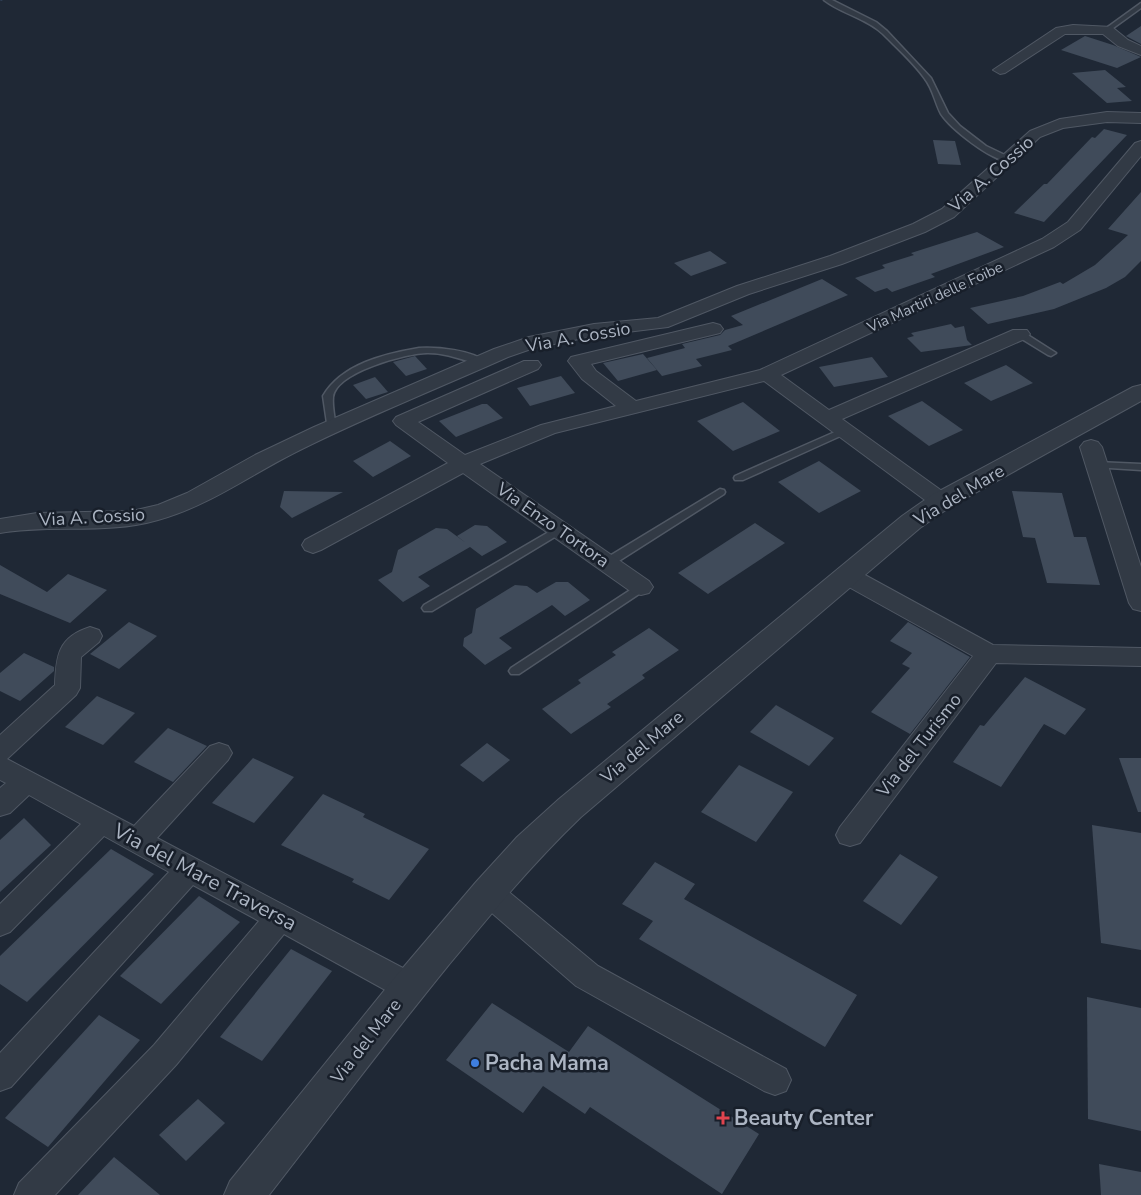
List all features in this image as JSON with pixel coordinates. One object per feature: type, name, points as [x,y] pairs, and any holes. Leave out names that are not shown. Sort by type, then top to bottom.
[{"type":"street","points":[[1000,70],[1061,31],[1073,29],[1107,30],[1122,43],[1141,50]]},
{"type":"street","points":[[1024,56],[1041,60]]},
{"type":"street","name":"Via A. Cossio","points":[[0,526],[19,521],[108,520],[150,515],[191,500],[221,485],[261,460],[331,428],[529,343],[594,330],[661,323],[743,290],[836,260],[919,228],[948,213],[1035,134],[1060,124],[1107,118],[1141,118]]},
{"type":"street","name":"Via Martiri delle Foibe","points":[[631,406],[680,397],[766,374],[1048,243],[1074,226],[1141,146]]},
{"type":"street","points":[[631,406],[589,375],[578,360],[713,329]]},
{"type":"street","points":[[826,418],[1020,334]]},
{"type":"street","name":"Via Enzo Tortora","points":[[531,365],[403,421],[641,588]]},
{"type":"street","points":[[766,374],[942,501]]},
{"type":"street","name":"Via del Mare","points":[[244,1195],[409,986],[488,892],[529,846],[570,808],[911,522],[942,501],[1137,395]]},
{"type":"street","points":[[313,545],[464,463],[548,429],[631,406]]},
{"type":"street","points":[[1094,456],[1141,603]]},
{"type":"street","points":[[846,575],[989,654],[1141,657]]},
{"type":"street","points":[[0,751],[67,688],[69,654],[90,636]]},
{"type":"street","name":"Via del Turismo","points":[[850,835],[989,654]]},
{"type":"street","points":[[137,841],[219,753]]},
{"type":"street","name":"Via del Mare Traversa","points":[[0,767],[409,986]]},
{"type":"street","points":[[0,805],[26,781]]},
{"type":"street","points":[[0,923],[101,821]]},
{"type":"street","points":[[0,1076],[189,869]]},
{"type":"street","points":[[488,892],[587,976],[775,1080]]},
{"type":"street","points":[[31,1195],[165,1055],[280,917]]},
{"type":"lane","points":[[827,0],[874,24],[884,32],[929,79],[946,114],[957,128],[983,148],[1006,159]]},
{"type":"lane","points":[[1107,30],[1141,5]]},
{"type":"lane","points":[[1020,334],[1050,353]]},
{"type":"lane","points":[[331,428],[328,396],[338,382],[368,366],[409,351],[428,350],[457,353],[481,362]]},
{"type":"lane","points":[[739,478],[844,430]]},
{"type":"lane","points":[[1094,456],[1141,467]]},
{"type":"lane","points":[[606,563],[720,492]]},
{"type":"lane","points":[[428,608],[559,530]]},
{"type":"lane","points":[[515,671],[641,588]]},
{"type":"building","points":[[1141,26],[1141,44],[1126,36]]},
{"type":"building","points":[[1085,36],[1141,57],[1117,68],[1061,50]]},
{"type":"building","points":[[1105,70],[1126,87],[1117,88],[1132,101],[1107,103],[1072,73]]},
{"type":"building","points":[[1104,129],[1127,135],[1044,222],[1014,213],[1044,184],[1047,184],[1092,137],[1095,138]]},
{"type":"building","points":[[933,140],[955,141],[961,165],[938,164]]},
{"type":"building","points":[[1141,192],[1141,261],[1125,277],[1106,288],[1054,309],[988,324],[970,308],[1023,296],[1060,282],[1063,284],[1095,265],[1128,235],[1108,229]]},
{"type":"building","points":[[977,232],[1004,247],[931,274],[935,277],[892,292],[887,288],[875,292],[855,278],[885,268],[882,265],[914,255],[911,253]]},
{"type":"building","points":[[710,251],[727,263],[691,276],[674,263]]},
{"type":"building","points":[[822,279],[848,295],[728,346],[732,350],[696,359],[702,366],[662,376],[647,358],[685,348],[682,344],[720,335],[725,330],[743,325],[731,316]]},
{"type":"building","points":[[951,324],[955,328],[964,326],[967,340],[972,345],[921,352],[907,338],[914,336],[911,333]]},
{"type":"building","points":[[643,354],[657,370],[618,381],[603,363]]},
{"type":"building","points":[[415,356],[427,369],[406,376],[393,362]]},
{"type":"building","points":[[872,357],[888,377],[834,387],[819,367]]},
{"type":"building","points":[[1006,365],[1033,383],[991,401],[964,383]]},
{"type":"building","points":[[561,376],[575,393],[530,406],[517,388]]},
{"type":"building","points":[[375,377],[388,392],[366,399],[353,385]]},
{"type":"building","points":[[922,401],[963,430],[929,446],[888,416]]},
{"type":"building","points":[[743,402],[780,431],[733,451],[697,421]]},
{"type":"building","points":[[482,404],[487,404],[503,418],[456,437],[439,421]]},
{"type":"building","points":[[390,441],[411,456],[373,477],[353,461]]},
{"type":"building","points":[[819,461],[861,491],[819,513],[778,482]]},
{"type":"building","points":[[284,491],[343,492],[292,518],[280,507]]},
{"type":"building","points":[[1012,491],[1062,493],[1074,537],[1086,537],[1100,585],[1047,583],[1035,538],[1023,537]]},
{"type":"building","points":[[755,523],[785,543],[708,594],[678,573]]},
{"type":"building","points":[[475,525],[487,526],[507,542],[482,556],[470,547],[418,577],[430,586],[403,602],[378,580],[392,572],[398,550],[436,528],[447,529],[466,543],[457,536]]},
{"type":"building","points":[[0,565],[47,592],[68,574],[107,590],[70,623],[0,594]]},
{"type":"building","points":[[556,582],[568,582],[590,600],[565,616],[552,605],[499,638],[512,648],[485,665],[463,646],[464,638],[472,633],[476,609],[515,585],[527,586],[537,593]]},
{"type":"building","points":[[129,622],[157,636],[119,669],[90,654]]},
{"type":"building","points":[[908,622],[970,657],[910,734],[871,712],[910,668],[902,664],[912,653],[890,641]]},
{"type":"building","points":[[649,628],[679,650],[642,675],[645,678],[607,704],[611,707],[571,734],[542,709],[581,683],[578,680],[616,655],[612,652]]},
{"type":"building","points":[[24,653],[54,667],[54,671],[20,701],[0,691],[0,673]]},
{"type":"building","points":[[1025,677],[1086,709],[1065,735],[1044,724],[1001,787],[953,762],[980,725],[984,726]]},
{"type":"building","points":[[97,696],[135,713],[103,745],[65,727]]},
{"type":"building","points":[[776,705],[834,738],[809,766],[750,732]]},
{"type":"building","points":[[168,728],[207,746],[173,782],[134,762]]},
{"type":"building","points":[[487,743],[510,760],[483,782],[460,765]]},
{"type":"building","points":[[253,758],[294,777],[254,823],[212,803]]},
{"type":"building","points":[[1119,758],[1141,758],[1141,812],[1138,812]]},
{"type":"building","points":[[739,765],[793,792],[756,842],[701,812]]},
{"type":"building","points":[[323,794],[365,814],[363,817],[429,849],[389,900],[352,882],[354,879],[281,845]]},
{"type":"building","points":[[24,818],[51,845],[0,892],[0,840]]},
{"type":"building","points":[[1092,825],[1141,833],[1141,950],[1101,943]]},
{"type":"building","points":[[111,849],[154,874],[27,1002],[0,984],[0,956]]},
{"type":"building","points":[[900,854],[938,877],[901,925],[863,901]]},
{"type":"building","points":[[655,862],[695,884],[684,899],[857,995],[825,1047],[639,939],[653,921],[622,904]]},
{"type":"building","points":[[199,896],[240,922],[161,1004],[120,976]]},
{"type":"building","points":[[291,949],[332,971],[262,1061],[220,1037]]},
{"type":"building","points":[[1087,997],[1141,1008],[1141,1131],[1088,1119]]},
{"type":"building","points":[[492,1003],[569,1052],[588,1026],[759,1134],[722,1194],[590,1107],[585,1114],[543,1086],[523,1113],[446,1060]]},
{"type":"building","points":[[99,1015],[140,1040],[48,1147],[5,1118]]},
{"type":"building","points":[[198,1099],[225,1123],[186,1161],[159,1135]]},
{"type":"building","points":[[114,1157],[160,1195],[78,1195]]},
{"type":"building","points":[[1099,1164],[1141,1172],[1141,1195],[1101,1195]]},
{"type":"place","name":"Pacha Mama","points":[[475,1063]]},
{"type":"place","name":"Beauty Center","points":[[723,1118]]}]
